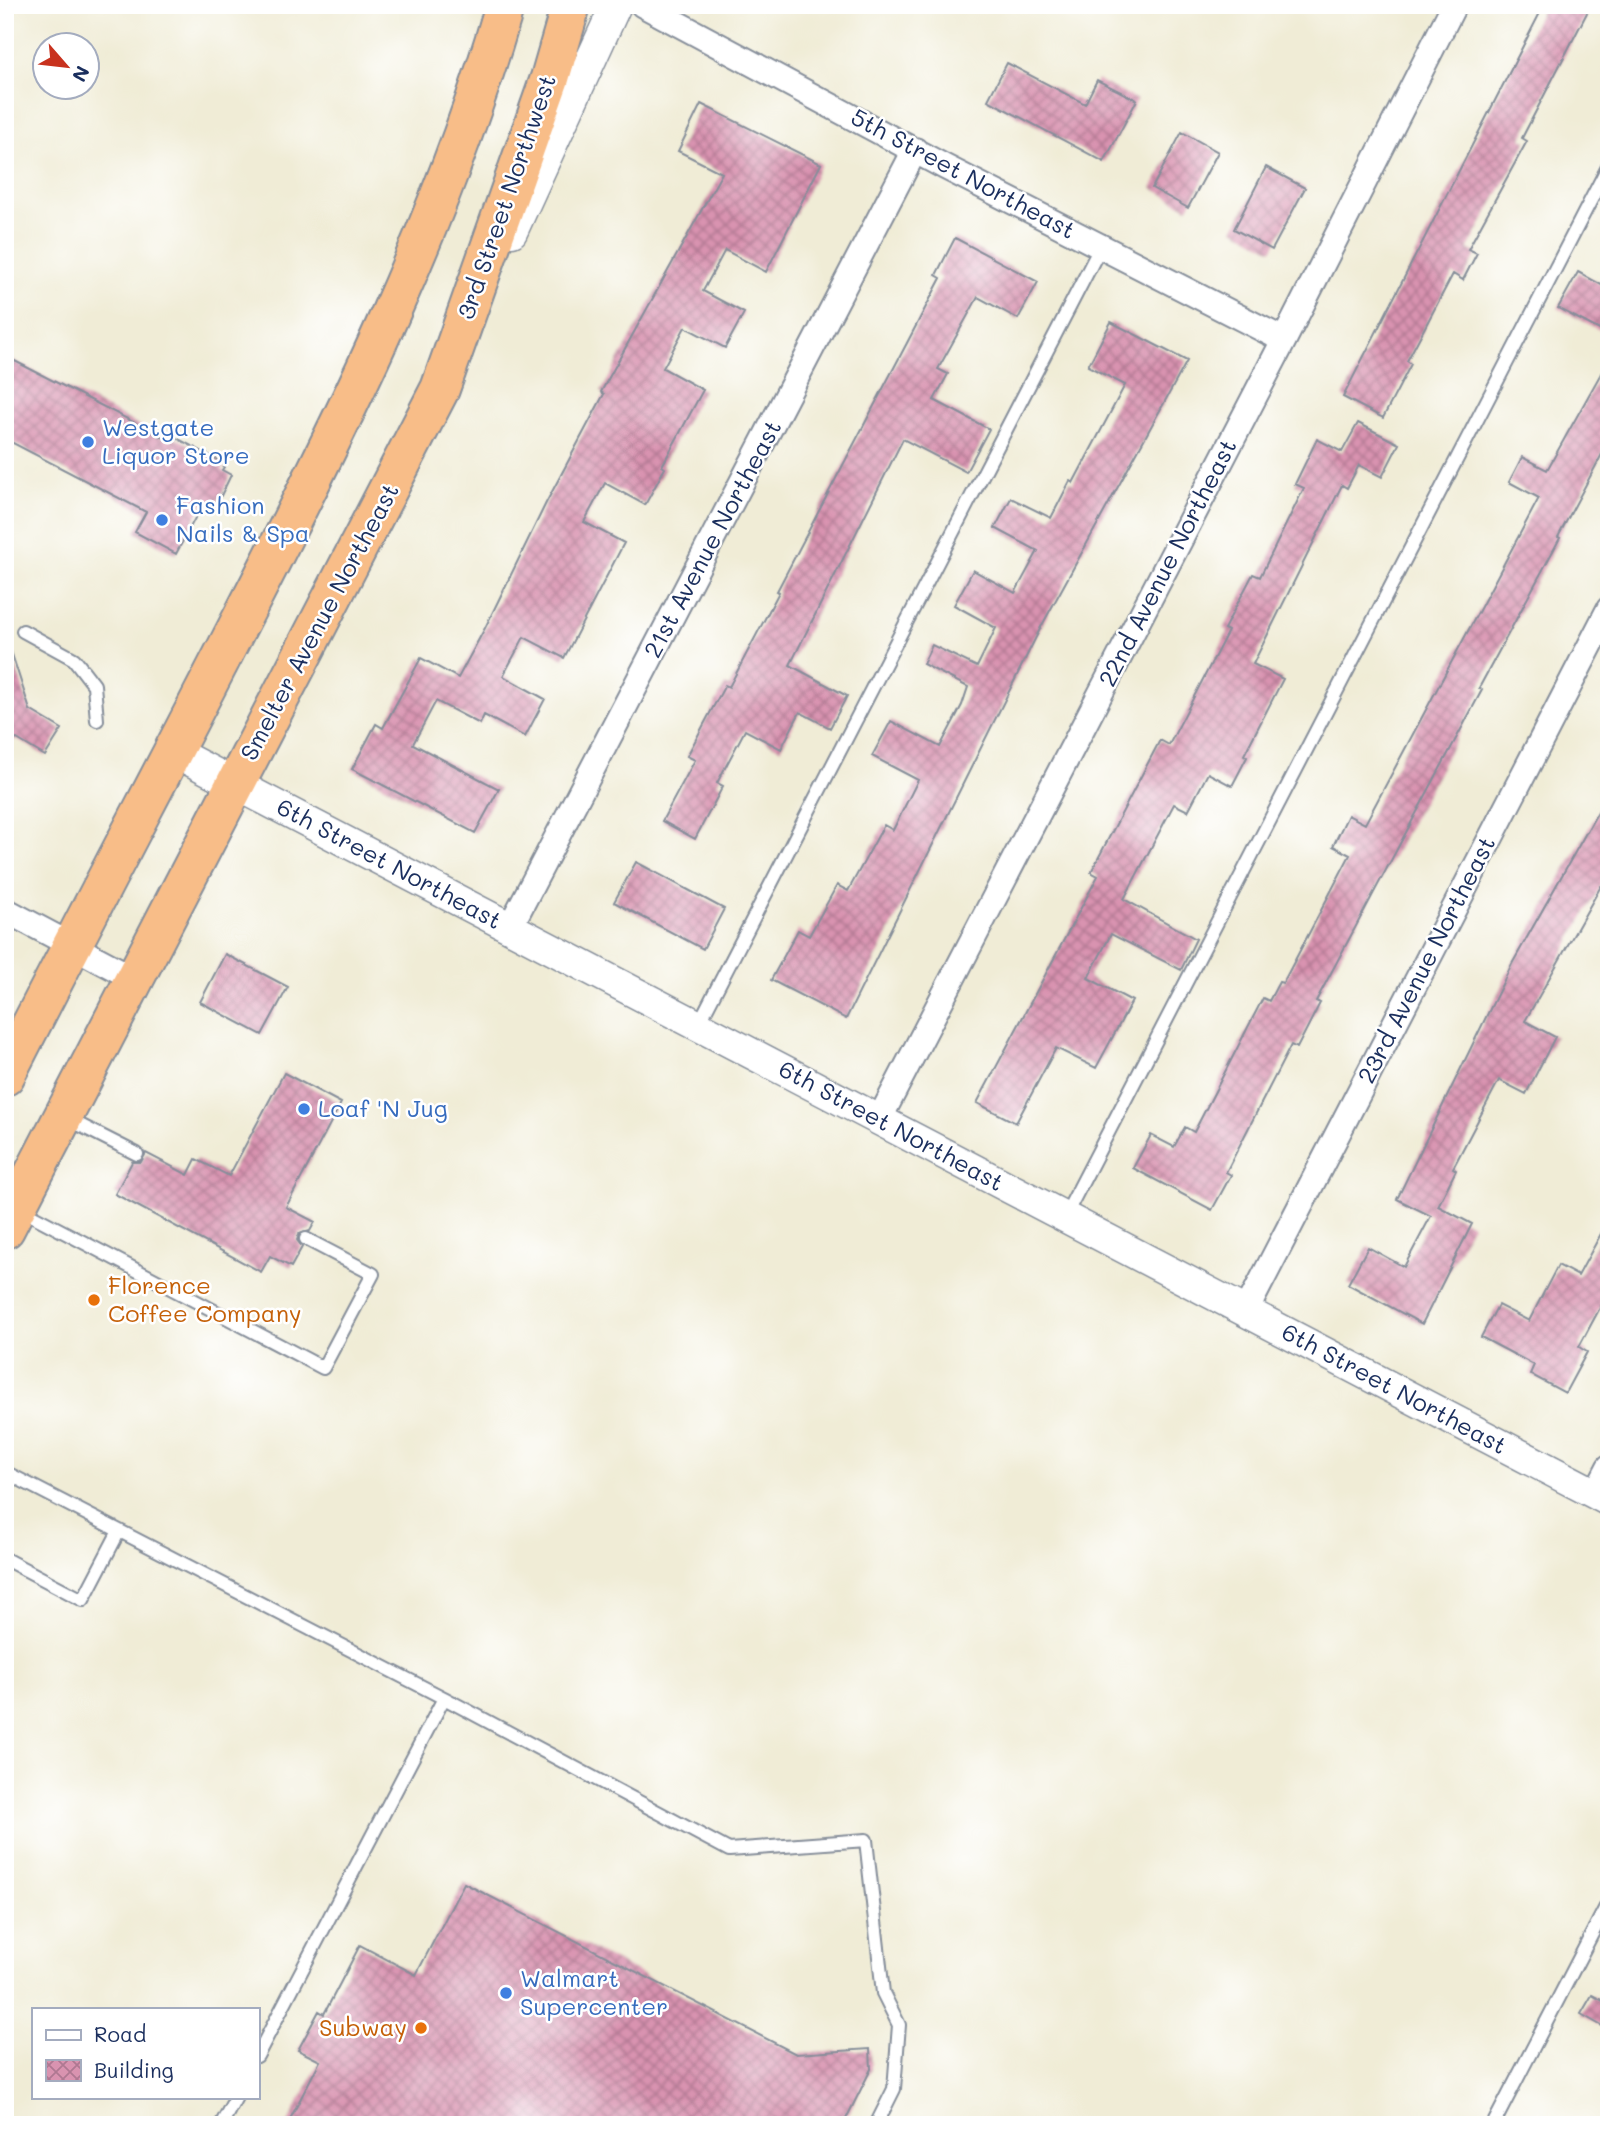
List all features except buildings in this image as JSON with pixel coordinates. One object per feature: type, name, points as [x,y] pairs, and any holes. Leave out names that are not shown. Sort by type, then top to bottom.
[{"type":"highway","points":[[5,1076],[328,451],[393,312],[434,217],[477,100],[505,5]]},
{"type":"highway","name":"3rd Street Northwest","points":[[440,388],[550,78],[571,5]]},
{"type":"highway","name":"Smelter Avenue Northeast","points":[[11,1218],[440,388]]},
{"type":"street","name":"Smelter Avenue Northeast","points":[[440,388],[616,5]]},
{"type":"street","name":"5th Street Northeast","points":[[643,5],[915,150],[1284,340]]},
{"type":"street","name":"22nd Avenue Northeast","points":[[879,1120],[1284,340],[1454,5]]},
{"type":"street","name":"21st Avenue Northeast","points":[[510,927],[915,150]]},
{"type":"street","name":"23rd Avenue Northeast","points":[[1246,1311],[1609,609]]},
{"type":"street","name":"6th Street Northeast","points":[[174,751],[1602,1497]]},
{"type":"street","points":[[5,910],[133,978]]},
{"type":"street","points":[[1602,1497],[1609,1467]]},
{"type":"lane","points":[[1064,1217],[1609,165]]},
{"type":"lane","points":[[698,1026],[1101,246]]},
{"type":"lane","points":[[23,631],[74,659],[94,685],[97,720]]},
{"type":"lane","points":[[62,1116],[136,1154]]},
{"type":"lane","points":[[11,1218],[323,1368],[373,1274],[306,1239]]},
{"type":"lane","points":[[5,1472],[444,1698],[729,1850],[866,1840],[883,1993],[900,2025],[894,2090],[876,2125]]},
{"type":"lane","points":[[5,1559],[83,1600],[119,1531]]},
{"type":"lane","points":[[259,2052],[444,1698]]},
{"type":"lane","points":[[1493,2125],[1609,1901]]},
{"type":"lane","points":[[221,2125],[235,2098]]},
{"type":"place","name":"Westgate Liquor Store","points":[[88,442]]},
{"type":"place","name":"Fashion Nails & Spa","points":[[162,520]]},
{"type":"place","name":"Loaf 'N Jug","points":[[304,1109]]},
{"type":"place","name":"Florence Coffee Company","points":[[94,1300]]},
{"type":"place","name":"Walmart Supercenter","points":[[506,1993]]},
{"type":"place","name":"Subway","points":[[421,2028]]}]
